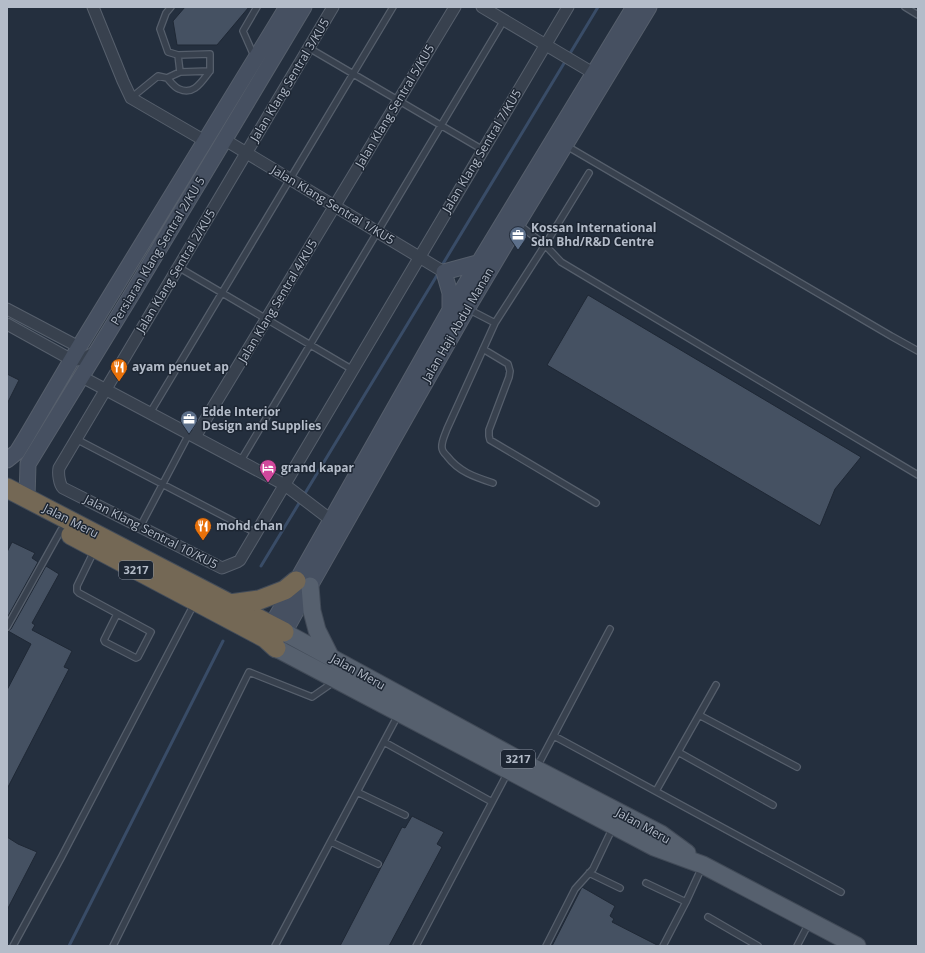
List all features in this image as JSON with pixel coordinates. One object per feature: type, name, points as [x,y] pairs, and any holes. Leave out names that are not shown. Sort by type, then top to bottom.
[{"type":"highway","name":"Jalan Meru","points":[[7,488],[230,604],[274,636]]},
{"type":"highway","name":"Jalan Meru","points":[[7,503],[61,530],[195,602],[274,636]]},
{"type":"highway","points":[[230,604],[259,600],[303,584]]},
{"type":"main road","points":[[303,584],[317,630],[330,656]]},
{"type":"main road","name":"Jalan Meru","points":[[274,636],[330,656],[536,769],[661,834],[703,865]]},
{"type":"main road","name":"Jalan Meru","points":[[274,636],[336,680],[654,847],[703,865],[854,945]]},
{"type":"street","points":[[93,7],[131,98],[205,141]]},
{"type":"street","name":"Persiaran Klang Sentral 2/KU 5","points":[[7,460],[17,452],[21,446],[117,285],[287,7]]},
{"type":"street","name":"Persiaran Klang Sentral 2/KU 5","points":[[27,498],[28,464],[82,377],[304,7]]},
{"type":"street","name":"Jalan Klang Sentral 3/KU5","points":[[246,153],[333,7]]},
{"type":"street","name":"Jalan Klang Sentral 5/KU5","points":[[335,206],[455,7]]},
{"type":"street","points":[[482,7],[593,73]]},
{"type":"street","name":"Jalan Klang Sentral 7/KU5","points":[[420,258],[568,7]]},
{"type":"street","name":"Jalan Haji Abdul Manan","points":[[303,584],[331,520],[450,310],[477,263],[634,7]]},
{"type":"street","name":"Jalan Haji Abdul Manan","points":[[274,636],[303,584],[649,7]]},
{"type":"street","name":"Jalan Klang Sentral 1/KU5","points":[[224,140],[444,272]]},
{"type":"street","name":"Jalan Klang Sentral 2/KU5","points":[[105,389],[246,153]]},
{"type":"street","name":"Jalan Klang Sentral 4/KU5","points":[[192,436],[267,319],[335,206]]},
{"type":"street","name":"Jalan Klang Sentral 10/KU5","points":[[105,389],[59,468],[58,471],[61,486],[222,568],[237,562],[240,560],[420,258]]},
{"type":"street","points":[[450,310],[450,293],[444,272],[477,263]]},
{"type":"street","points":[[117,285],[132,294]]},
{"type":"street","points":[[7,309],[80,347]]},
{"type":"street","points":[[7,324],[72,360],[84,358],[98,350]]},
{"type":"street","points":[[82,377],[284,485],[331,520]]},
{"type":"lane","points":[[131,98],[158,76],[167,78],[178,89],[185,91],[194,90],[210,71],[210,54],[178,55],[168,52],[160,29],[166,13],[171,7]]},
{"type":"lane","points":[[255,59],[243,31],[257,7]]},
{"type":"lane","points":[[150,413],[393,7]]},
{"type":"lane","points":[[908,8],[918,15]]},
{"type":"lane","points":[[240,462],[504,20]]},
{"type":"lane","points":[[309,48],[483,150]]},
{"type":"lane","points":[[178,55],[180,72]]},
{"type":"lane","points":[[167,78],[180,72],[210,71]]},
{"type":"lane","points":[[565,145],[918,350]]},
{"type":"lane","points":[[493,483],[461,470],[444,453],[442,448],[443,440],[495,323],[589,172]]},
{"type":"lane","points":[[518,224],[545,244],[561,262],[918,474]]},
{"type":"lane","points":[[178,267],[353,370]]},
{"type":"lane","points":[[467,309],[495,323]]},
{"type":"lane","points":[[483,349],[508,364],[510,371],[489,430],[490,440],[596,502]]},
{"type":"lane","points":[[140,527],[163,484],[192,436]]},
{"type":"lane","points":[[76,439],[256,533]]},
{"type":"lane","points":[[7,627],[61,530]]},
{"type":"lane","points":[[95,548],[77,586],[77,591],[151,632],[138,657],[136,658],[105,642],[104,640],[118,614]]},
{"type":"lane","points":[[13,946],[65,851],[195,602]]},
{"type":"lane","points":[[536,769],[610,629]]},
{"type":"lane","points":[[114,946],[249,672],[312,697],[336,680]]},
{"type":"lane","points":[[656,791],[716,685]]},
{"type":"lane","points":[[276,946],[399,713]]},
{"type":"lane","points":[[699,715],[797,767]]},
{"type":"lane","points":[[554,736],[841,892]]},
{"type":"lane","points":[[384,742],[492,802]]},
{"type":"lane","points":[[678,752],[773,805]]},
{"type":"lane","points":[[416,946],[509,770]]},
{"type":"lane","points":[[357,792],[405,815]]},
{"type":"lane","points":[[546,946],[575,889],[592,869],[614,825]]},
{"type":"lane","points":[[330,842],[378,864]]},
{"type":"lane","points":[[663,946],[703,865]]},
{"type":"lane","points":[[589,873],[620,888]]},
{"type":"lane","points":[[646,883],[686,902]]},
{"type":"lane","points":[[708,917],[758,946]]},
{"type":"lane","points":[[797,946],[810,921]]},
{"type":"building","points":[[185,7],[249,7],[217,45],[177,45],[173,21]]},
{"type":"building","points":[[588,295],[861,457],[835,489],[820,526],[547,365]]},
{"type":"building","points":[[7,374],[19,380],[7,404]]},
{"type":"building","points":[[12,542],[35,553],[32,558],[38,562],[7,618],[7,552]]},
{"type":"building","points":[[46,566],[59,574],[32,623],[35,625],[32,630],[72,651],[64,667],[69,669],[7,789],[7,690],[31,644],[8,631],[11,629]]},
{"type":"building","points":[[412,816],[444,832],[437,844],[442,847],[389,946],[340,946],[402,827],[405,828]]},
{"type":"building","points":[[7,837],[18,844],[37,852],[7,910]]},
{"type":"building","points":[[582,887],[615,906],[610,916],[614,919],[612,922],[659,946],[552,946]]},
{"type":"waterway","points":[[441,267],[598,7]]},
{"type":"waterway","points":[[261,566],[439,272]]},
{"type":"waterway","points":[[69,946],[223,641]]},
{"type":"place","name":"Kossan International Sdn Bhd/R&D Centre","points":[[518,250]]},
{"type":"place","name":"ayam penuet ap","points":[[119,382]]},
{"type":"place","name":"Edde Interior Design and Supplies","points":[[189,434]]},
{"type":"place","name":"grand kapar","points":[[268,483]]},
{"type":"place","name":"mohd chan","points":[[203,541]]}]
